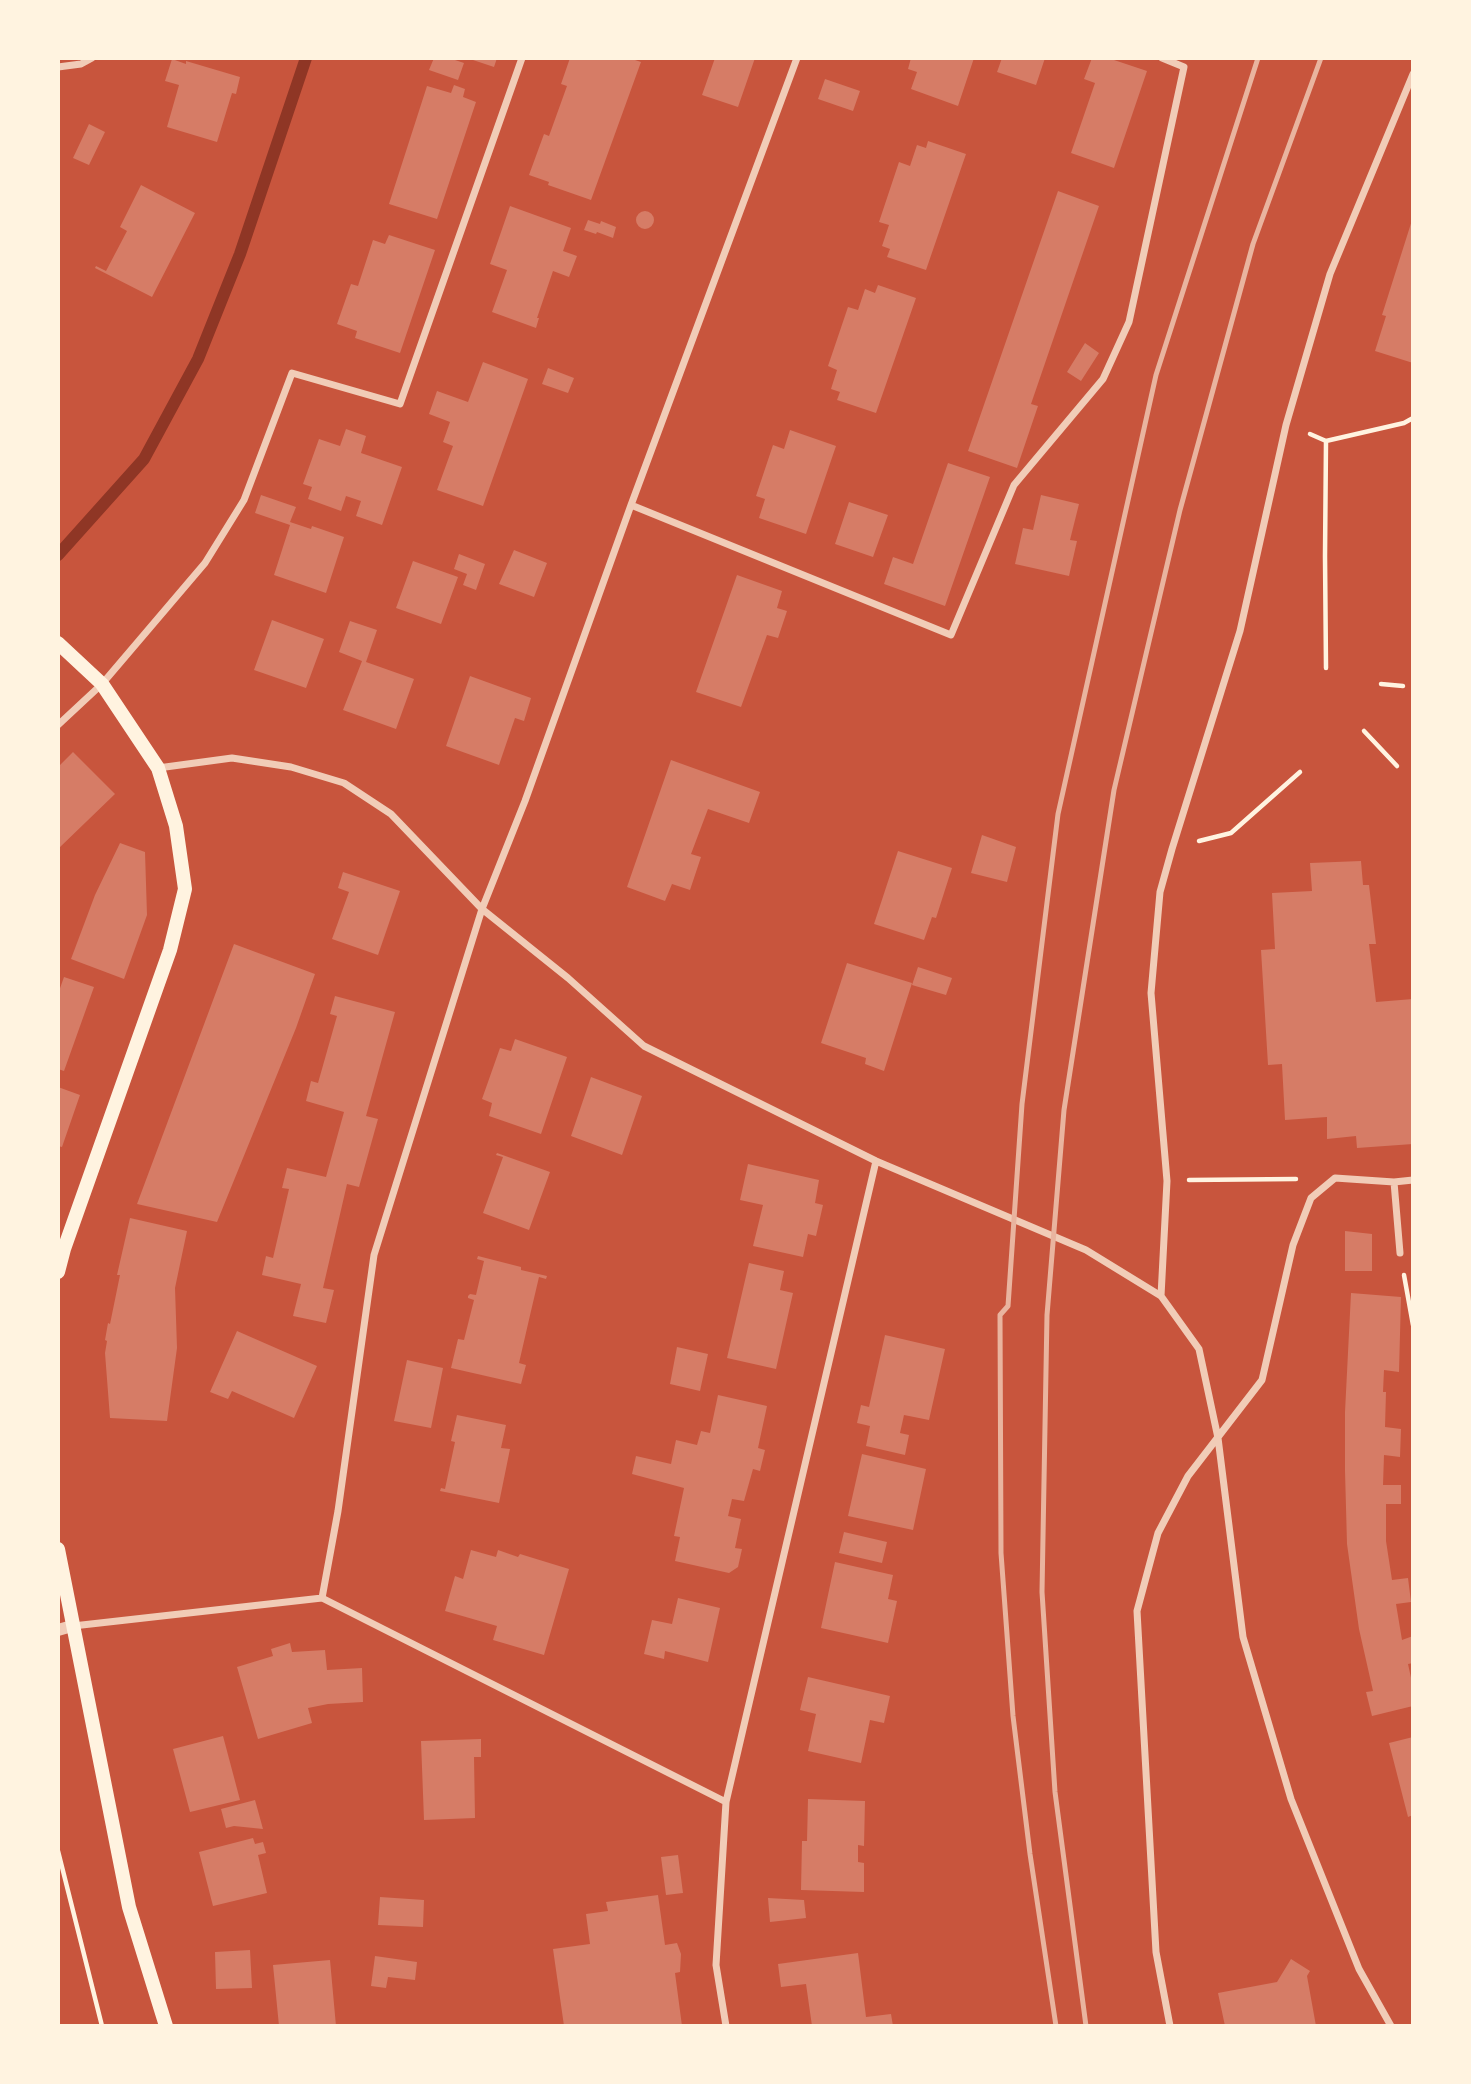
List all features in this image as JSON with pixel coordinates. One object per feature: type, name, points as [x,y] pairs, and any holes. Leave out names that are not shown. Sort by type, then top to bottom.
[{"type":"main road","points":[[58,643],[102,684],[158,768],[176,826],[185,889],[170,950],[68,1236],[58,1272]]},
{"type":"main road","points":[[58,1549],[129,1907],[166,2026]]},
{"type":"street","points":[[58,67],[82,64],[92,58]]},
{"type":"street","points":[[58,725],[102,684],[205,563],[244,500],[292,373],[400,404],[522,58]]},
{"type":"street","points":[[322,1598],[338,1511],[374,1255],[482,909],[525,801],[631,505],[797,58]]},
{"type":"street","points":[[631,505],[951,635],[1014,485],[1103,379],[1129,322],[1184,67],[1162,58]]},
{"type":"street","points":[[1161,1296],[1167,1181],[1151,993],[1160,892],[1240,631],[1286,425],[1330,274],[1413,74]]},
{"type":"street","points":[[158,768],[232,758],[291,767],[344,783],[391,814],[482,909],[568,978],[644,1046],[877,1161],[1086,1250],[1161,1296],[1199,1349],[1218,1438],[1243,1637],[1291,1799],[1359,1969],[1391,2026]]},
{"type":"street","points":[[726,2026],[716,1965],[726,1802],[877,1161]]},
{"type":"street","points":[[1170,2026],[1156,1952],[1137,1611],[1158,1533],[1188,1476],[1262,1380],[1293,1245],[1311,1198],[1335,1178],[1394,1182],[1413,1180]]},
{"type":"street","points":[[1394,1182],[1400,1254]]},
{"type":"street","points":[[58,1630],[72,1626],[322,1598],[726,1802]]},
{"type":"path","points":[[1286,425],[1326,441],[1404,423],[1413,418]]},
{"type":"path","points":[[1326,441],[1326,667]]},
{"type":"path","points":[[1381,684],[1403,686]]},
{"type":"path","points":[[1364,731],[1397,766]]},
{"type":"path","points":[[1171,849],[1231,833],[1300,772]]},
{"type":"path","points":[[1167,1181],[1335,1178]]},
{"type":"path","points":[[1400,1254],[1413,1325]]},
{"type":"path","points":[[58,1851],[102,2026]]},
{"type":"building","points":[[434,58],[449,58],[464,63],[458,80],[429,70]]},
{"type":"building","points":[[467,58],[497,58],[494,67]]},
{"type":"building","points":[[570,58],[629,58],[641,62],[591,200],[548,185],[549,182],[529,175],[544,134],[549,136],[567,86],[561,84]]},
{"type":"building","points":[[715,58],[755,58],[738,107],[702,95]]},
{"type":"building","points":[[911,58],[974,58],[958,106],[911,89],[917,72],[908,69]]},
{"type":"building","points":[[1002,58],[1045,58],[1036,85],[997,72]]},
{"type":"building","points":[[1092,58],[1108,58],[1147,71],[1114,168],[1071,153],[1095,83],[1084,79]]},
{"type":"building","points":[[172,59],[240,77],[236,94],[232,93],[217,142],[167,127],[179,85],[165,81]]},
{"type":"building","points":[[825,79],[860,91],[853,111],[818,99]]},
{"type":"building","points":[[454,85],[465,89],[463,97],[476,102],[437,219],[389,204],[427,86],[451,93]]},
{"type":"building","points":[[89,124],[105,132],[89,165],[73,158]]},
{"type":"building","points":[[928,141],[966,154],[926,270],[887,257],[890,249],[882,246],[889,225],[879,222],[899,162],[910,166],[917,145],[926,148]]},
{"type":"building","points":[[141,185],[195,213],[152,297],[95,268],[96,266],[106,271],[127,231],[120,227]]},
{"type":"building","points":[[1058,191],[1099,206],[1031,404],[1038,406],[1017,468],[968,451]]},
{"type":"building","points":[[510,206],[571,228],[563,251],[577,256],[569,277],[553,271],[536,328],[492,312],[507,270],[490,264]]},
{"type":"building","points":[[645,211],[651,214],[654,220],[651,226],[645,229],[639,226],[636,220],[639,214]]},
{"type":"building","points":[[1413,217],[1413,363],[1375,351],[1386,316],[1382,315]]},
{"type":"building","points":[[588,220],[600,224],[601,221],[616,227],[613,238],[584,230]]},
{"type":"building","points":[[389,235],[435,250],[400,353],[355,338],[357,331],[337,324],[351,284],[358,286],[373,240],[385,244]]},
{"type":"building","points":[[878,285],[916,298],[876,413],[837,400],[840,392],[831,389],[837,370],[828,366],[848,307],[858,310],[865,289],[875,293]]},
{"type":"building","points":[[1085,343],[1099,353],[1081,381],[1067,372]]},
{"type":"building","points":[[483,362],[528,379],[483,506],[437,490],[453,446],[443,442],[450,422],[429,414],[437,391],[468,402]]},
{"type":"building","points":[[548,368],[574,378],[568,393],[542,384]]},
{"type":"building","points":[[346,429],[366,436],[361,453],[402,467],[382,525],[356,516],[361,501],[346,496],[341,511],[308,499],[312,487],[303,484],[319,439],[340,446]]},
{"type":"building","points":[[790,430],[836,446],[806,534],[759,518],[765,499],[756,496],[773,445],[784,449]]},
{"type":"building","points":[[948,463],[990,477],[945,606],[884,584],[893,557],[913,564]]},
{"type":"building","points":[[261,495],[296,507],[290,522],[344,537],[326,593],[274,575],[290,525],[255,513]]},
{"type":"building","points":[[1041,495],[1079,504],[1070,540],[1077,541],[1069,576],[1015,564],[1023,528],[1033,530]]},
{"type":"building","points":[[849,502],[888,515],[873,557],[835,544]]},
{"type":"building","points":[[514,550],[547,563],[534,597],[499,584]]},
{"type":"building","points":[[459,554],[485,564],[476,590],[463,585],[467,574],[454,569]]},
{"type":"building","points":[[413,561],[458,577],[441,624],[396,608]]},
{"type":"building","points":[[737,575],[782,591],[777,608],[787,611],[778,638],[767,635],[741,707],[696,692]]},
{"type":"building","points":[[272,620],[324,639],[306,688],[254,670]]},
{"type":"building","points":[[350,621],[377,630],[366,662],[414,679],[396,729],[343,710],[362,661],[339,652]]},
{"type":"building","points":[[470,676],[531,698],[524,721],[515,718],[499,765],[446,746]]},
{"type":"building","points":[[73,752],[115,794],[58,849],[58,767]]},
{"type":"building","points":[[671,760],[760,792],[749,823],[708,809],[691,854],[701,857],[690,890],[672,884],[665,901],[627,887]]},
{"type":"building","points":[[982,835],[1016,847],[1007,882],[971,873]]},
{"type":"building","points":[[120,843],[145,852],[147,915],[124,979],[71,959],[95,895]]},
{"type":"building","points":[[898,851],[952,868],[936,918],[932,917],[924,940],[874,924]]},
{"type":"building","points":[[1361,861],[1363,885],[1369,885],[1376,944],[1369,944],[1376,1002],[1413,999],[1413,1144],[1357,1148],[1356,1136],[1327,1139],[1327,1117],[1285,1120],[1282,1064],[1268,1065],[1261,950],[1275,949],[1272,893],[1312,891],[1310,863]]},
{"type":"building","points":[[343,872],[400,891],[378,955],[332,939],[349,892],[338,888]]},
{"type":"building","points":[[234,944],[315,974],[296,1028],[217,1222],[137,1204]]},
{"type":"building","points":[[847,963],[912,983],[884,1071],[865,1064],[866,1058],[821,1043]]},
{"type":"building","points":[[918,967],[952,978],[946,995],[912,985]]},
{"type":"building","points":[[64,977],[94,987],[64,1071],[58,1069],[58,994]]},
{"type":"building","points":[[335,996],[395,1012],[366,1116],[378,1119],[359,1187],[347,1184],[323,1288],[334,1290],[326,1323],[293,1316],[301,1284],[262,1275],[266,1256],[273,1258],[289,1189],[282,1188],[287,1168],[326,1177],[344,1112],[306,1101],[311,1081],[318,1083],[337,1016],[330,1014]]},
{"type":"building","points":[[515,1039],[567,1057],[541,1134],[489,1116],[492,1103],[482,1099],[500,1048],[511,1051]]},
{"type":"building","points":[[591,1077],[642,1096],[622,1155],[571,1136]]},
{"type":"building","points":[[58,1087],[80,1095],[62,1147],[58,1146]]},
{"type":"building","points":[[497,1153],[550,1172],[529,1230],[483,1213],[503,1157],[496,1155]]},
{"type":"building","points":[[748,1164],[819,1180],[815,1203],[823,1205],[816,1236],[808,1234],[803,1257],[753,1246],[763,1205],[740,1200]]},
{"type":"building","points":[[130,1218],[187,1231],[175,1288],[177,1348],[167,1421],[110,1418],[105,1340]]},
{"type":"building","points":[[1345,1231],[1372,1234],[1372,1271],[1345,1271]]},
{"type":"building","points":[[478,1256],[547,1276],[546,1279],[539,1277],[519,1363],[526,1365],[521,1384],[451,1368],[458,1339],[464,1340],[474,1300],[468,1296],[476,1295],[484,1261],[477,1259]]},
{"type":"building","points":[[749,1263],[784,1271],[780,1290],[793,1293],[776,1369],[727,1358]]},
{"type":"building","points":[[1351,1293],[1401,1297],[1399,1372],[1384,1370],[1383,1392],[1386,1392],[1385,1427],[1401,1429],[1400,1457],[1384,1455],[1383,1485],[1401,1485],[1401,1504],[1386,1504],[1386,1541],[1392,1580],[1408,1578],[1411,1602],[1396,1604],[1402,1640],[1413,1636],[1413,1663],[1408,1664],[1413,1687],[1413,1706],[1372,1716],[1366,1692],[1373,1691],[1359,1629],[1347,1544],[1345,1412]]},
{"type":"building","points":[[237,1331],[317,1366],[294,1418],[232,1391],[228,1399],[210,1392]]},
{"type":"building","points":[[885,1335],[945,1349],[929,1420],[904,1415],[900,1433],[909,1435],[905,1455],[866,1446],[870,1426],[857,1423],[861,1405],[869,1407]]},
{"type":"building","points":[[677,1347],[708,1354],[700,1391],[670,1384]]},
{"type":"building","points":[[407,1360],[443,1368],[431,1428],[394,1421]]},
{"type":"building","points":[[718,1395],[767,1406],[758,1448],[765,1450],[760,1471],[753,1469],[744,1501],[732,1499],[728,1516],[741,1519],[735,1548],[742,1549],[738,1567],[729,1573],[675,1561],[680,1537],[674,1536],[684,1488],[632,1474],[636,1456],[671,1464],[676,1440],[697,1445],[701,1431],[710,1433]]},
{"type":"building","points":[[457,1415],[506,1425],[501,1448],[510,1449],[499,1503],[440,1491],[441,1488],[445,1489],[455,1442],[451,1441]]},
{"type":"building","points":[[862,1454],[926,1469],[913,1530],[848,1516]]},
{"type":"building","points":[[844,1532],[887,1542],[882,1563],[839,1553]]},
{"type":"building","points":[[471,1550],[496,1557],[498,1550],[518,1557],[520,1554],[569,1569],[544,1655],[493,1640],[497,1626],[445,1611],[455,1576],[463,1579]]},
{"type":"building","points":[[835,1562],[893,1575],[888,1599],[897,1601],[888,1643],[821,1628]]},
{"type":"building","points":[[678,1598],[720,1608],[708,1662],[665,1651],[664,1659],[644,1654],[652,1620],[672,1624]]},
{"type":"building","points":[[290,1643],[292,1652],[325,1650],[327,1670],[362,1668],[363,1702],[308,1708],[312,1723],[258,1739],[237,1667],[273,1656],[271,1649]]},
{"type":"building","points":[[808,1677],[890,1696],[884,1723],[870,1720],[861,1763],[808,1751],[816,1714],[800,1710]]},
{"type":"building","points":[[223,1736],[240,1800],[190,1812],[173,1749]]},
{"type":"building","points":[[1413,1737],[1413,1815],[1408,1817],[1389,1743]]},
{"type":"building","points":[[481,1739],[481,1757],[474,1757],[475,1818],[424,1820],[421,1741]]},
{"type":"building","points":[[808,1799],[865,1801],[864,1846],[858,1845],[858,1862],[864,1863],[864,1892],[801,1890],[802,1841],[807,1841]]},
{"type":"building","points":[[255,1800],[263,1829],[234,1826],[226,1828],[221,1809]]},
{"type":"building","points":[[253,1838],[255,1844],[263,1842],[266,1853],[258,1855],[267,1893],[213,1906],[199,1852]]},
{"type":"building","points":[[678,1855],[683,1893],[666,1895],[661,1857]]},
{"type":"building","points":[[658,1895],[665,1945],[677,1943],[681,1954],[680,1972],[675,1973],[682,2026],[564,2026],[553,1949],[590,1944],[586,1914],[608,1911],[606,1902]]},
{"type":"building","points":[[380,1897],[424,1900],[423,1927],[378,1925]]},
{"type":"building","points":[[768,1898],[804,1900],[806,1918],[770,1922]]},
{"type":"building","points":[[250,1950],[252,1988],[216,1989],[215,1952]]},
{"type":"building","points":[[858,1953],[866,2017],[891,2014],[893,2026],[812,2026],[806,1984],[781,1987],[778,1964]]},
{"type":"building","points":[[375,1956],[417,1962],[415,1980],[388,1977],[386,1988],[371,1986]]},
{"type":"building","points":[[1291,1959],[1310,1971],[1307,1976],[1316,2026],[1225,2026],[1218,1993],[1277,1982]]},
{"type":"building","points":[[330,1960],[336,2026],[279,2026],[273,1965]]},
{"type":"waterway","points":[[58,555],[144,459],[198,359],[240,254],[306,58]]},
{"type":"railway","points":[[1056,2026],[1030,1854],[1013,1716],[1001,1553],[1000,1315],[1008,1306],[1022,1104],[1058,814],[1156,375],[1258,58]]},
{"type":"railway","points":[[1086,2026],[1055,1792],[1042,1592],[1047,1315],[1064,1110],[1114,790],[1180,510],[1253,244],[1321,58]]}]
